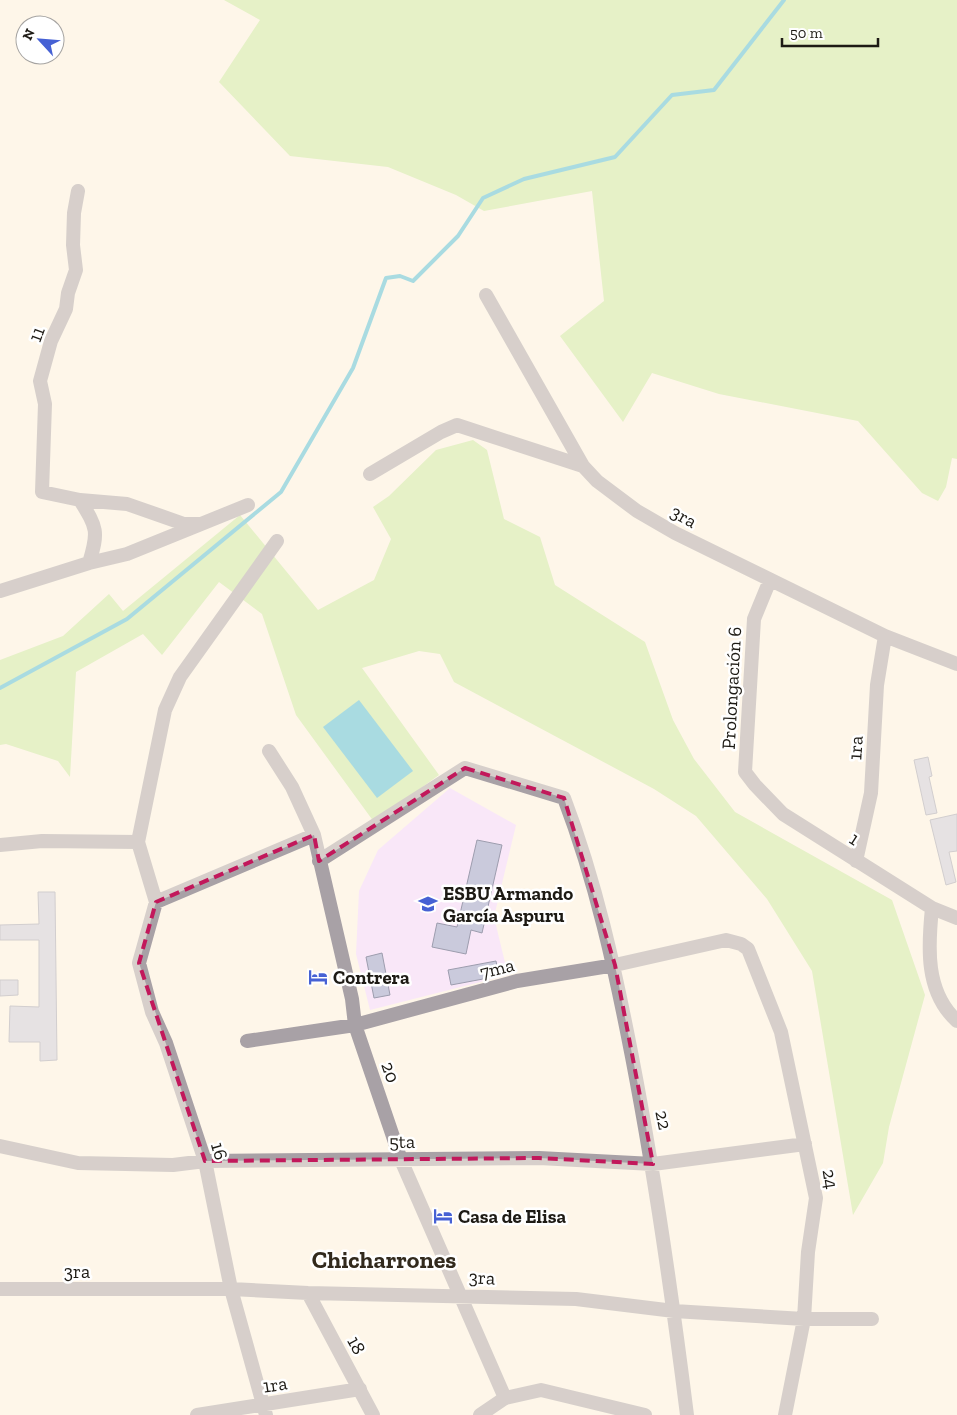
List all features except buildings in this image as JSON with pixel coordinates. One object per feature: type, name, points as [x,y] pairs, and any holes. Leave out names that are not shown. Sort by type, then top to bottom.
[{"type":"street","name":"11","points":[[78,191],[74,213],[73,245],[76,270],[68,292],[66,309],[52,341],[40,381],[45,404],[42,492],[80,500]]},
{"type":"street","name":"3ra","points":[[486,295],[583,466],[597,481],[637,511],[674,533],[885,636],[957,664]]},
{"type":"street","points":[[370,474],[456,425],[583,466]]},
{"type":"street","points":[[80,500],[127,504],[184,524],[202,524]]},
{"type":"street","points":[[80,500],[93,522],[97,537],[89,563]]},
{"type":"street","points":[[0,591],[89,563],[127,554],[248,505]]},
{"type":"street","points":[[277,541],[230,610],[180,677],[165,710],[138,842],[156,902],[314,835]]},
{"type":"street","name":"Prolongación 6","points":[[745,772],[754,619],[770,580]]},
{"type":"street","name":"1ra","points":[[856,861],[871,793],[877,685],[885,636]]},
{"type":"street","name":"20","points":[[268,751],[292,787],[314,835],[352,999],[356,1025],[401,1160],[505,1398]]},
{"type":"street","name":"22","points":[[319,861],[465,768],[564,798],[579,838],[614,964],[653,1164],[687,1415]]},
{"type":"street","name":"1","points":[[745,772],[754,785],[783,814],[932,908],[957,918]]},
{"type":"street","points":[[0,845],[42,841],[138,842]]},
{"type":"street","name":"16","points":[[156,902],[139,963],[152,1012],[166,1043],[205,1161],[231,1289],[265,1410]]},
{"type":"street","points":[[932,908],[929,941],[932,979],[938,995],[949,1013],[957,1020]]},
{"type":"street","name":"7ma","points":[[247,1041],[356,1025],[517,981],[614,964],[726,940],[741,944],[751,956]]},
{"type":"street","name":"24","points":[[751,956],[781,1032],[816,1198],[808,1252],[804,1319],[785,1415]]},
{"type":"street","name":"5ta","points":[[0,1146],[78,1163],[173,1165],[205,1161],[539,1158],[653,1164],[805,1144]]},
{"type":"street","name":"3ra","points":[[0,1289],[231,1289],[308,1293],[461,1295],[576,1299],[674,1311],[804,1319],[872,1319]]},
{"type":"street","name":"18","points":[[308,1293],[373,1415]]},
{"type":"street","name":"1ra","points":[[197,1415],[265,1410],[360,1389]]},
{"type":"street","points":[[480,1415],[505,1398],[541,1390],[645,1415]]},
{"type":"highlighted area","points":[[465,768],[564,798],[615,965],[653,1164],[539,1158],[205,1161],[139,963],[156,902],[314,835],[319,861]]},
{"type":"shaded area","name":"ESBU Armando García Aspuru","points":[[450,788],[516,825],[494,917],[508,975],[370,1010],[356,954],[359,891],[378,850]]},
{"type":"green space","points":[[224,0],[957,0],[957,459],[952,458],[946,487],[938,501],[922,493],[858,421],[719,394],[652,373],[623,422],[560,336],[604,301],[592,191],[484,211],[456,195],[388,167],[290,156],[219,82],[260,20]]},
{"type":"green space","points":[[473,440],[487,450],[504,519],[540,537],[555,585],[645,642],[673,720],[694,759],[735,812],[892,900],[925,995],[889,1127],[883,1163],[853,1215],[812,971],[767,899],[696,816],[654,789],[454,682],[440,654],[419,651],[362,668],[439,775],[374,822],[296,715],[262,614],[219,582],[162,655],[143,634],[76,672],[70,777],[58,761],[6,744],[0,745],[0,660],[63,636],[109,594],[123,611],[240,515],[318,610],[374,580],[391,539],[373,507],[389,496],[436,450]]},
{"type":"water","points":[[359,700],[413,771],[377,798],[323,727]]},
{"type":"waterway","points":[[0,688],[127,619],[281,492],[353,368],[386,278],[400,276],[413,281],[458,236],[483,198],[524,179],[615,157],[672,95],[714,90],[784,0]]},
{"type":"place","name":"ESBU Armando García Aspuru","points":[[428,904]]},
{"type":"place","name":"Contrera","points":[[318,977]]},
{"type":"place","name":"Casa de Elisa","points":[[443,1216]]},
{"type":"district","name":"Chicharrones","points":[[384,1260]]}]
